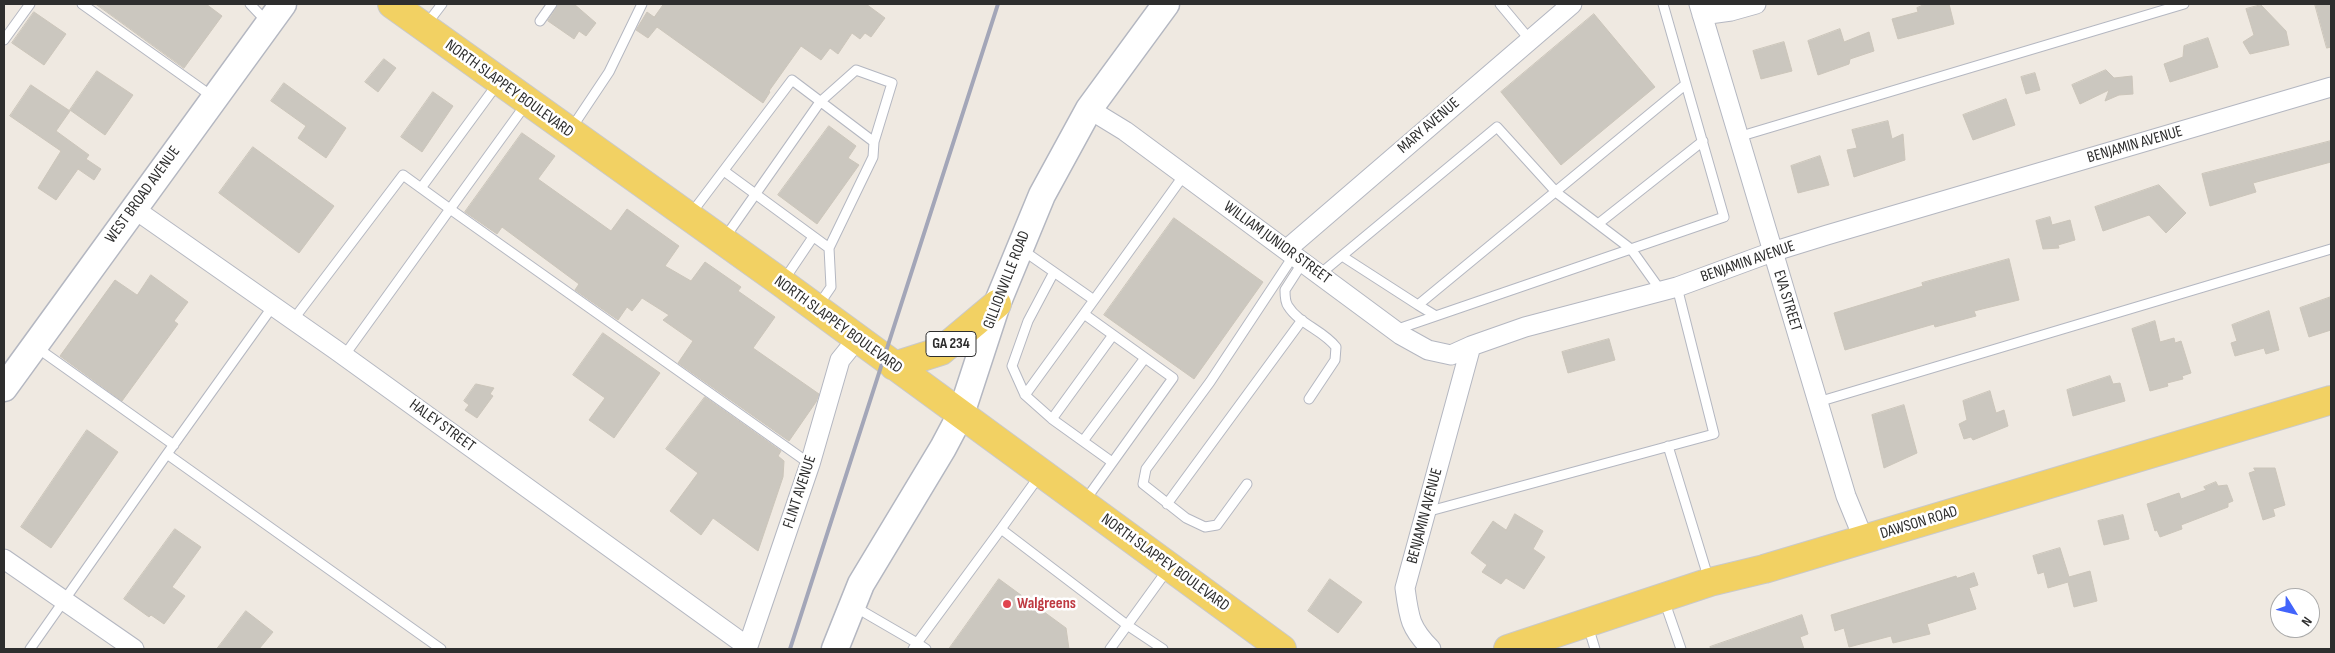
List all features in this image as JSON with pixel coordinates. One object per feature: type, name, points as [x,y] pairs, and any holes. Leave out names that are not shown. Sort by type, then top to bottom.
[{"type":"main road","name":"NORTH SLAPPEY BOULEVARD","points":[[392,4],[816,308],[1170,567],[1271,644]]},
{"type":"main road","name":"GILLIONVILLE ROAD","points":[[835,649],[861,584],[943,448],[961,414],[997,304],[1042,194],[1089,109],[1166,4]]},
{"type":"main road","name":"WEST BROAD AVENUE","points":[[4,388],[276,13]]},
{"type":"main road","name":"GA 234","points":[[894,366],[941,352],[997,304]]},
{"type":"main road","name":"DAWSON ROAD","points":[[1519,648],[1710,582],[1764,569],[1864,540],[2331,400]]},
{"type":"street","name":"MARY AVENUE","points":[[1294,255],[1572,4]]},
{"type":"street","points":[[1700,10],[1731,11],[1754,4]]},
{"type":"street","name":"EVA STREET","points":[[1700,10],[1846,496],[1864,540]]},
{"type":"street","name":"BENJAMIN AVENUE","points":[[1431,649],[1416,634],[1408,614],[1405,588],[1471,346],[1525,327],[1669,289],[1772,252],[2331,87]]},
{"type":"street","name":"WILLIAM JUNIOR STREET","points":[[1089,109],[1125,131],[1394,330],[1428,350],[1451,355],[1471,346]]},
{"type":"street","name":"HALEY STREET","points":[[133,208],[344,356],[747,648]]},
{"type":"street","name":"FLINT AVENUE","points":[[747,648],[810,464],[840,360],[857,339]]},
{"type":"street","points":[[4,559],[134,649]]},
{"type":"lane","points":[[4,40],[30,4]]},
{"type":"lane","points":[[82,4],[214,97]]},
{"type":"lane","points":[[250,4],[276,13]]},
{"type":"lane","points":[[424,28],[442,4]]},
{"type":"lane","points":[[540,21],[552,4]]},
{"type":"lane","points":[[568,132],[609,72],[642,4]]},
{"type":"lane","points":[[1500,4],[1530,40]]},
{"type":"lane","points":[[1394,330],[1724,217],[1663,4]]},
{"type":"lane","points":[[1738,137],[2184,4]]},
{"type":"lane","points":[[722,242],[820,102],[856,70],[892,82],[874,142],[873,157],[829,248],[831,287],[816,308]]},
{"type":"lane","points":[[689,218],[792,80],[874,142]]},
{"type":"lane","points":[[422,188],[499,82]]},
{"type":"lane","points":[[1418,305],[1557,193],[1686,84]]},
{"type":"lane","points":[[344,356],[528,102]]},
{"type":"lane","points":[[1320,274],[1498,127],[1557,193],[1631,249],[1669,289],[1714,434],[1426,512]]},
{"type":"lane","points":[[1598,224],[1703,141]]},
{"type":"lane","points":[[724,171],[829,248]]},
{"type":"lane","points":[[293,320],[403,175],[810,464]]},
{"type":"lane","points":[[1024,395],[1184,175]]},
{"type":"lane","points":[[782,284],[813,237]]},
{"type":"lane","points":[[1019,248],[1094,300]]},
{"type":"lane","points":[[1818,402],[2331,250]]},
{"type":"lane","points":[[1294,255],[1285,290],[1287,305],[1302,320],[1329,337],[1336,347],[1335,360],[1309,399]]},
{"type":"lane","points":[[1247,484],[1217,524],[1204,527],[1186,518],[1143,484],[1146,469],[1210,382],[1294,255]]},
{"type":"lane","points":[[1342,256],[1436,316]]},
{"type":"lane","points":[[1054,272],[1028,321],[1012,366],[1024,395],[1052,419],[1112,462]]},
{"type":"lane","points":[[30,649],[272,306]]},
{"type":"lane","points":[[1083,503],[1173,378],[1084,314]]},
{"type":"lane","points":[[1167,504],[1302,320]]},
{"type":"lane","points":[[1052,419],[1113,335]]},
{"type":"lane","points":[[34,346],[174,445]]},
{"type":"lane","points":[[1083,441],[1145,358]]},
{"type":"lane","points":[[1668,446],[1710,582]]},
{"type":"lane","points":[[167,454],[441,649]]},
{"type":"lane","points":[[915,646],[1042,473]]},
{"type":"lane","points":[[1002,529],[1127,625],[1163,649]]},
{"type":"lane","points":[[1110,649],[1170,567]]},
{"type":"lane","points":[[1664,598],[1680,649]]},
{"type":"lane","points":[[853,605],[915,646],[926,649]]},
{"type":"lane","points":[[1587,624],[1595,649]]},
{"type":"building","points":[[96,4],[206,4],[222,16],[184,68]]},
{"type":"building","points":[[558,4],[574,4],[596,23],[586,36],[579,31],[574,39],[548,21]]},
{"type":"building","points":[[664,4],[866,4],[885,18],[871,37],[865,33],[860,39],[852,33],[838,54],[830,48],[821,60],[801,46],[769,91],[763,103],[657,27],[648,38],[636,30],[647,12],[654,17]]},
{"type":"building","points":[[1926,4],[1949,4],[1954,24],[1898,39],[1892,19],[1918,12],[1917,8]]},
{"type":"building","points":[[2315,4],[2331,4],[2331,47],[2327,48]]},
{"type":"building","points":[[2261,5],[2286,31],[2289,45],[2250,54],[2243,42],[2254,35],[2246,9]]},
{"type":"building","points":[[34,12],[66,34],[44,65],[12,43]]},
{"type":"building","points":[[1594,14],[1655,87],[1561,165],[1501,92]]},
{"type":"building","points":[[1840,29],[1844,42],[1869,32],[1874,51],[1850,59],[1849,64],[1818,75],[1808,41]]},
{"type":"building","points":[[2208,38],[2218,67],[2170,82],[2164,64],[2183,57],[2184,46]]},
{"type":"building","points":[[1784,42],[1792,71],[1761,79],[1753,51]]},
{"type":"building","points":[[384,59],[396,68],[378,92],[365,82]]},
{"type":"building","points":[[2106,70],[2114,78],[2132,76],[2133,94],[2119,95],[2105,101],[2109,90],[2080,104],[2072,85]]},
{"type":"building","points":[[97,71],[133,95],[105,135],[70,110]]},
{"type":"building","points":[[2035,73],[2040,90],[2026,94],[2021,77]]},
{"type":"building","points":[[284,83],[346,128],[326,158],[298,138],[306,126],[271,101]]},
{"type":"building","points":[[31,85],[70,111],[56,131],[89,155],[86,159],[101,169],[94,180],[78,169],[56,200],[38,188],[61,151],[10,116]]},
{"type":"building","points":[[433,92],[453,106],[422,152],[401,137]]},
{"type":"building","points":[[2006,99],[2015,125],[1973,140],[1963,115]]},
{"type":"building","points":[[1888,121],[1892,139],[1903,134],[1905,160],[1854,177],[1847,150],[1857,148],[1852,130]]},
{"type":"building","points":[[829,126],[856,146],[848,158],[859,165],[817,224],[778,195]]},
{"type":"building","points":[[522,133],[555,156],[538,179],[611,231],[627,209],[679,246],[665,266],[691,281],[705,262],[741,287],[738,291],[775,317],[753,348],[819,394],[816,402],[789,441],[678,363],[693,341],[663,320],[669,315],[642,298],[632,311],[627,307],[618,320],[575,290],[579,284],[502,227],[497,234],[465,212]]},
{"type":"building","points":[[2331,141],[2331,162],[2253,183],[2256,192],[2210,206],[2202,174]]},
{"type":"building","points":[[253,147],[334,206],[299,253],[219,193]]},
{"type":"building","points":[[1820,156],[1829,185],[1798,193],[1791,166]]},
{"type":"building","points":[[2159,185],[2186,213],[2166,233],[2149,215],[2103,231],[2095,207]]},
{"type":"building","points":[[2050,217],[2052,225],[2070,220],[2075,240],[2058,245],[2059,248],[2043,249],[2036,221]]},
{"type":"building","points":[[1174,218],[1263,282],[1194,379],[1104,315]]},
{"type":"building","points":[[2009,259],[2019,300],[1974,311],[1976,316],[1935,327],[1934,324],[1845,350],[1834,313],[1923,286],[1922,283]]},
{"type":"building","points":[[151,275],[188,302],[174,321],[178,324],[122,401],[60,356],[115,280],[137,295]]},
{"type":"building","points":[[2331,297],[2331,330],[2309,337],[2300,308]]},
{"type":"building","points":[[2269,311],[2279,350],[2266,354],[2264,348],[2235,356],[2231,343],[2237,341],[2232,325]]},
{"type":"building","points":[[2155,321],[2160,342],[2174,338],[2175,343],[2181,341],[2191,373],[2182,376],[2183,379],[2167,383],[2168,386],[2150,391],[2132,329]]},
{"type":"building","points":[[603,333],[660,373],[614,438],[589,420],[605,398],[573,375]]},
{"type":"building","points":[[1609,339],[1615,360],[1568,373],[1562,352]]},
{"type":"building","points":[[2110,376],[2113,384],[2120,383],[2125,401],[2073,416],[2067,390]]},
{"type":"building","points":[[476,384],[494,388],[490,394],[493,396],[477,418],[465,410],[469,405],[464,401]]},
{"type":"building","points":[[1990,391],[1996,413],[2004,410],[2008,426],[1973,440],[1971,437],[1964,439],[1959,424],[1967,420],[1963,401]]},
{"type":"building","points":[[705,397],[781,451],[778,456],[784,461],[783,477],[758,551],[713,518],[701,535],[670,511],[698,473],[666,449]]},
{"type":"building","points":[[1904,405],[1917,453],[1884,468],[1872,415]]},
{"type":"building","points":[[87,430],[118,452],[51,548],[21,527]]},
{"type":"building","points":[[2254,468],[2275,468],[2285,505],[2273,509],[2275,516],[2263,520],[2249,473],[2255,471]]},
{"type":"building","points":[[2216,482],[2218,486],[2227,485],[2233,501],[2228,503],[2228,507],[2181,525],[2182,529],[2160,537],[2157,530],[2155,531],[2147,504],[2179,493],[2181,499],[2206,490],[2204,487]]},
{"type":"building","points":[[1515,514],[1543,531],[1533,549],[1545,557],[1524,589],[1506,578],[1501,584],[1482,572],[1487,565],[1471,553],[1493,521],[1506,530]]},
{"type":"building","points":[[2123,515],[2129,539],[2104,545],[2098,521]]},
{"type":"building","points":[[175,529],[201,547],[172,587],[185,596],[164,624],[151,615],[149,617],[124,599]]},
{"type":"building","points":[[2060,548],[2069,577],[2090,571],[2097,601],[2074,607],[2068,582],[2048,588],[2044,572],[2038,574],[2033,556]]},
{"type":"building","points":[[1974,573],[1978,585],[1969,588],[1976,609],[1927,624],[1930,634],[1893,643],[1891,636],[1849,647],[1844,628],[1835,631],[1831,615],[1956,576],[1957,578]]},
{"type":"building","name":"Walgreens","points":[[999,579],[1066,628],[1069,649],[949,649]]},
{"type":"building","points":[[1330,579],[1362,602],[1338,633],[1308,611]]},
{"type":"building","points":[[246,611],[273,632],[259,649],[217,649]]},
{"type":"building","points":[[1802,615],[1808,634],[1800,637],[1804,649],[1711,649],[1710,647]]},
{"type":"railway","points":[[790,649],[998,4]]},
{"type":"place","name":"Walgreens","points":[[1007,604]]}]
